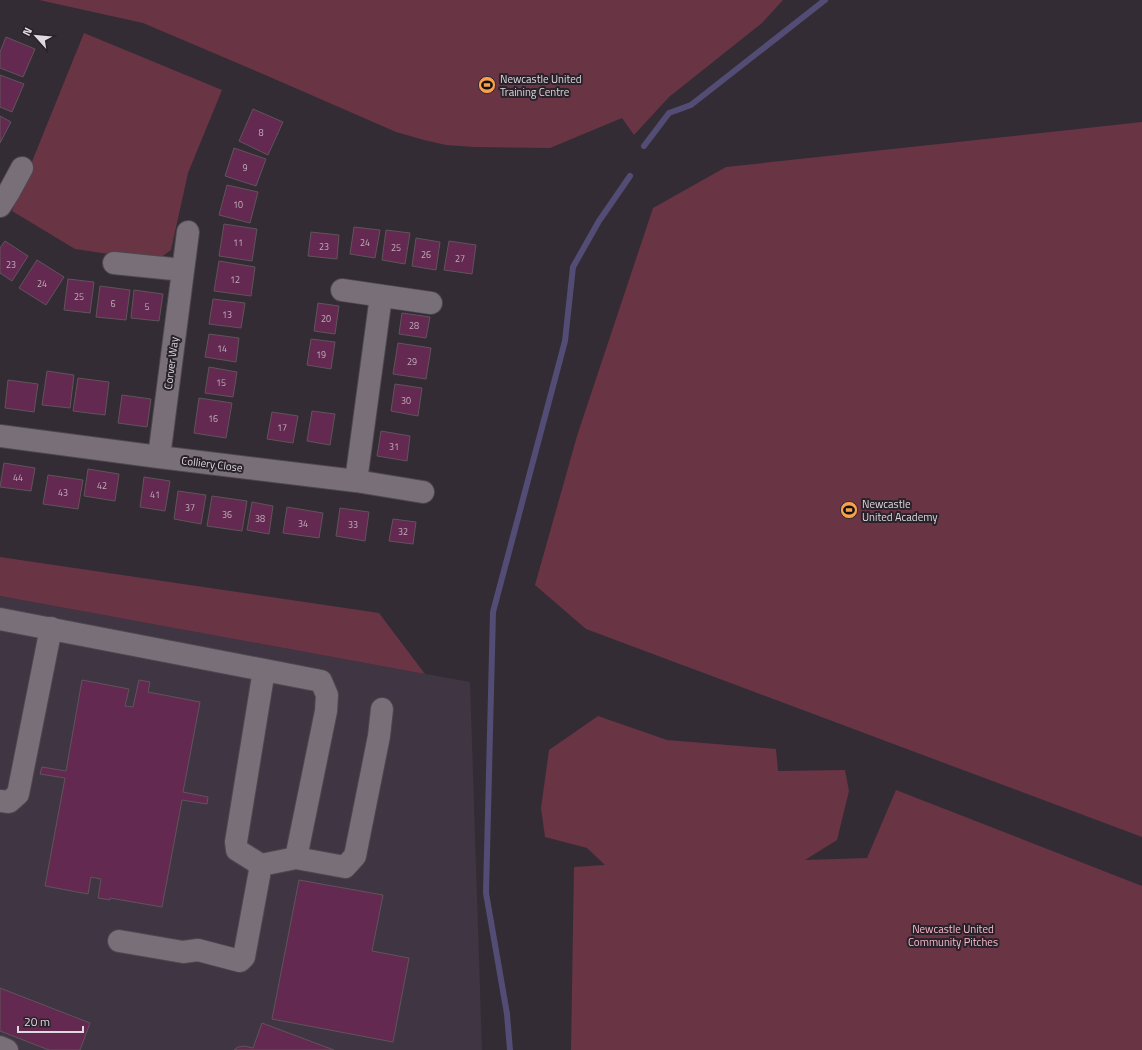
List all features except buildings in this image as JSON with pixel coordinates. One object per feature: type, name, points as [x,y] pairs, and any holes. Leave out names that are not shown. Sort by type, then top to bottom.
[{"type":"street","points":[[0,206],[22,168]]},
{"type":"street","name":"Corver Way","points":[[159,457],[188,232]]},
{"type":"street","points":[[114,263],[183,270]]},
{"type":"street","points":[[342,290],[431,303]]},
{"type":"street","points":[[356,481],[382,296]]},
{"type":"street","name":"Colliery Close","points":[[0,436],[356,481],[423,492]]},
{"type":"street","points":[[0,618],[321,681],[327,695],[326,711],[296,858]]},
{"type":"street","points":[[0,801],[9,802],[18,794],[51,628]]},
{"type":"street","points":[[264,670],[236,842],[237,850],[261,864],[296,858],[345,867],[355,856],[379,736],[382,709]]},
{"type":"street","points":[[119,941],[183,952],[198,950],[240,961],[244,957],[261,864]]},
{"type":"shaded area","points":[[0,596],[470,682],[482,1050],[0,1050]]},
{"type":"green space","name":"Newcastle United Training Centre","points":[[39,0],[783,0],[762,23],[669,97],[634,135],[622,118],[550,148],[446,145],[396,132],[143,23]]},
{"type":"green space","points":[[84,33],[222,90],[188,173],[171,250],[156,261],[75,249],[12,211]]},
{"type":"green space","name":"Newcastle United Academy","points":[[1142,122],[1142,837],[586,629],[535,585],[577,436],[653,208],[726,167]]},
{"type":"green space","points":[[0,557],[379,613],[425,674],[0,596]]},
{"type":"green space","name":"Newcastle United Community Pitches","points":[[598,716],[667,740],[776,749],[778,771],[845,770],[849,791],[837,840],[805,860],[867,858],[896,790],[1142,886],[1142,1050],[571,1050],[574,867],[605,865],[587,848],[545,837],[541,808],[549,750]]},
{"type":"waterway","points":[[644,146],[669,113],[691,105],[825,0]]},
{"type":"waterway","points":[[510,1050],[507,1014],[486,893],[493,612],[565,341],[573,267],[599,221],[630,176]]},
{"type":"place","name":"Newcastle United Training Centre","points":[[487,85]]},
{"type":"place","name":"Newcastle United Academy","points":[[849,510]]}]
